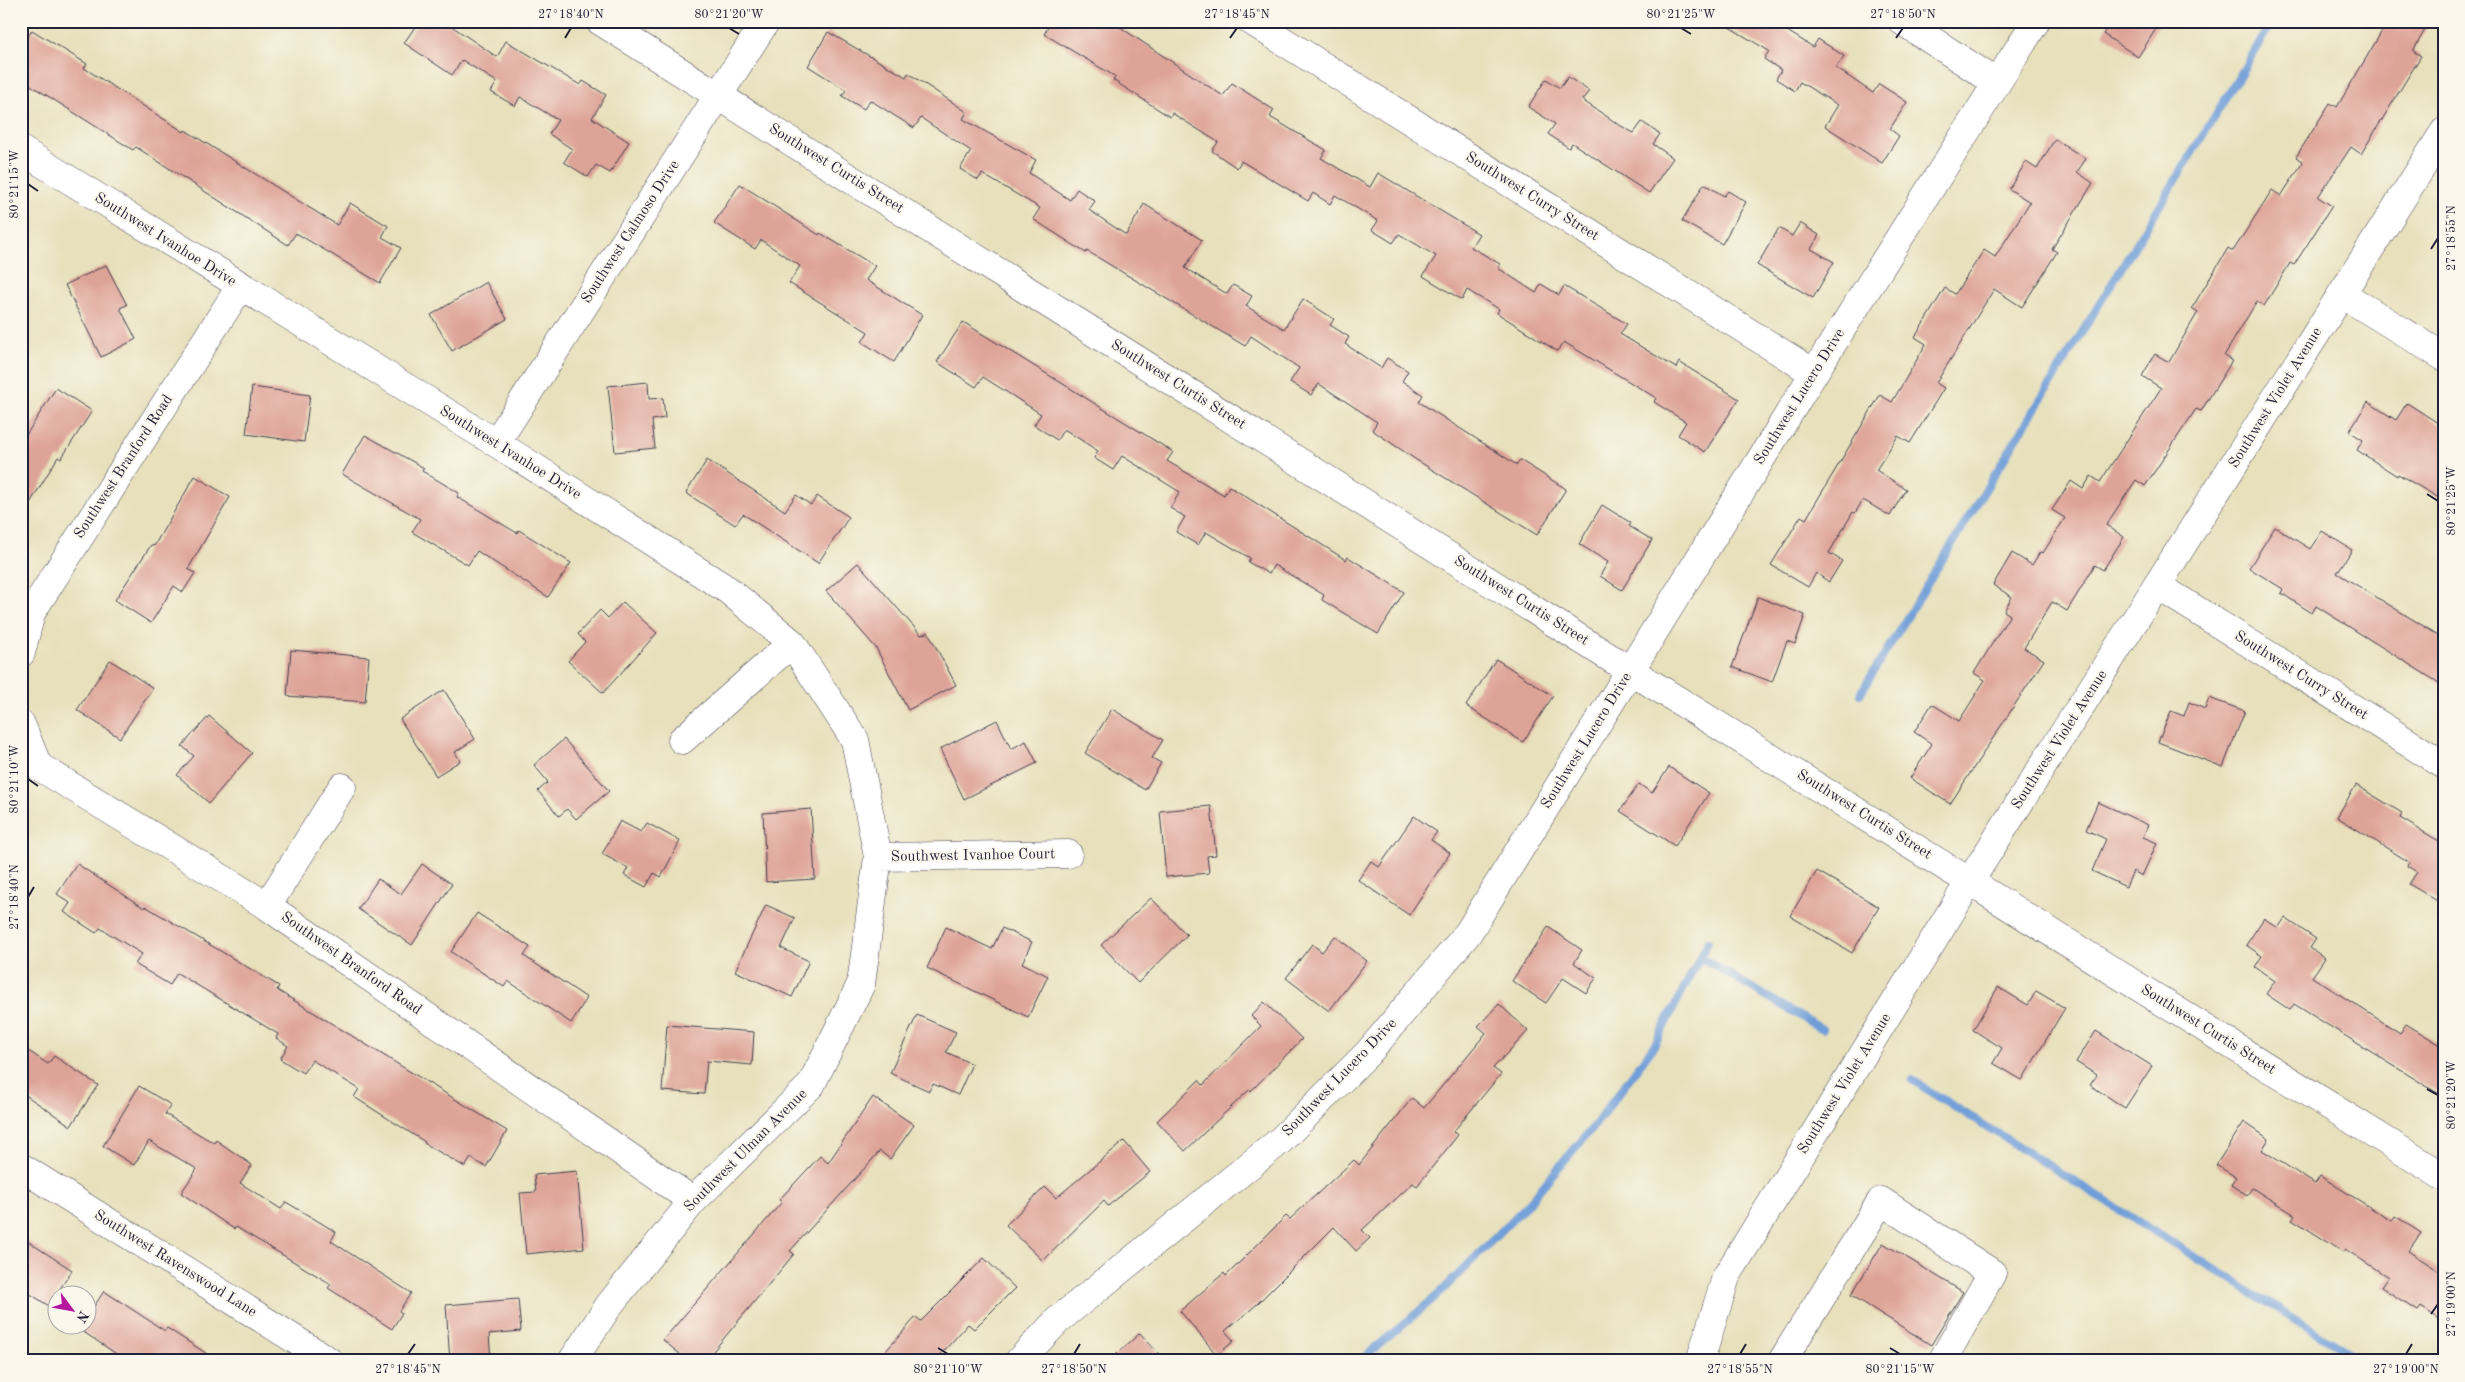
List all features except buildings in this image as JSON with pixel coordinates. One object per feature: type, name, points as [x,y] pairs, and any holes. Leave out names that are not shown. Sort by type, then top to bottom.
[{"type":"street","name":"Southwest Curtis Street","points":[[600,21],[1631,671],[2444,1177]]},
{"type":"street","name":"Southwest Calmoso Drive","points":[[496,443],[766,21]]},
{"type":"street","name":"Southwest Curry Street","points":[[1250,21],[1814,373]]},
{"type":"street","points":[[1902,21],[1997,84]]},
{"type":"street","name":"Southwest Lucero Drive","points":[[1019,1361],[1058,1320],[1281,1140],[1369,1052],[1468,932],[1814,373],[2036,21]]},
{"type":"street","name":"Southwest Violet Avenue","points":[[1700,1361],[1726,1277],[1970,881],[2444,132]]},
{"type":"street","name":"Southwest Ivanhoe Drive","points":[[21,150],[240,287],[496,443],[728,590],[792,643],[855,740],[878,857]]},
{"type":"street","name":"Southwest Branford Road","points":[[21,653],[31,613],[240,287]]},
{"type":"street","points":[[2342,294],[2444,357]]},
{"type":"street","name":"Southwest Curry Street","points":[[2158,586],[2444,765]]},
{"type":"street","points":[[682,740],[792,643]]},
{"type":"street","name":"Southwest Branford Road","points":[[21,724],[38,766],[267,906],[693,1201]]},
{"type":"street","points":[[267,906],[342,787]]},
{"type":"street","name":"Southwest Ivanhoe Court","points":[[878,857],[1068,854]]},
{"type":"street","name":"Southwest Ulman Avenue","points":[[572,1361],[610,1304],[693,1201],[811,1085],[861,984],[878,857]]},
{"type":"street","name":"Southwest Ravenswood Lane","points":[[21,1167],[329,1361]]},
{"type":"street","points":[[1782,1361],[1881,1201],[1992,1273],[1942,1361]]},
{"type":"waterway","points":[[1860,694],[2273,21]]},
{"type":"waterway","points":[[1360,1361],[1439,1294],[1526,1206],[1598,1121],[1655,1044],[1708,942]]},
{"type":"waterway","points":[[1700,957],[1822,1029]]},
{"type":"waterway","points":[[1912,1080],[2361,1361]]}]
